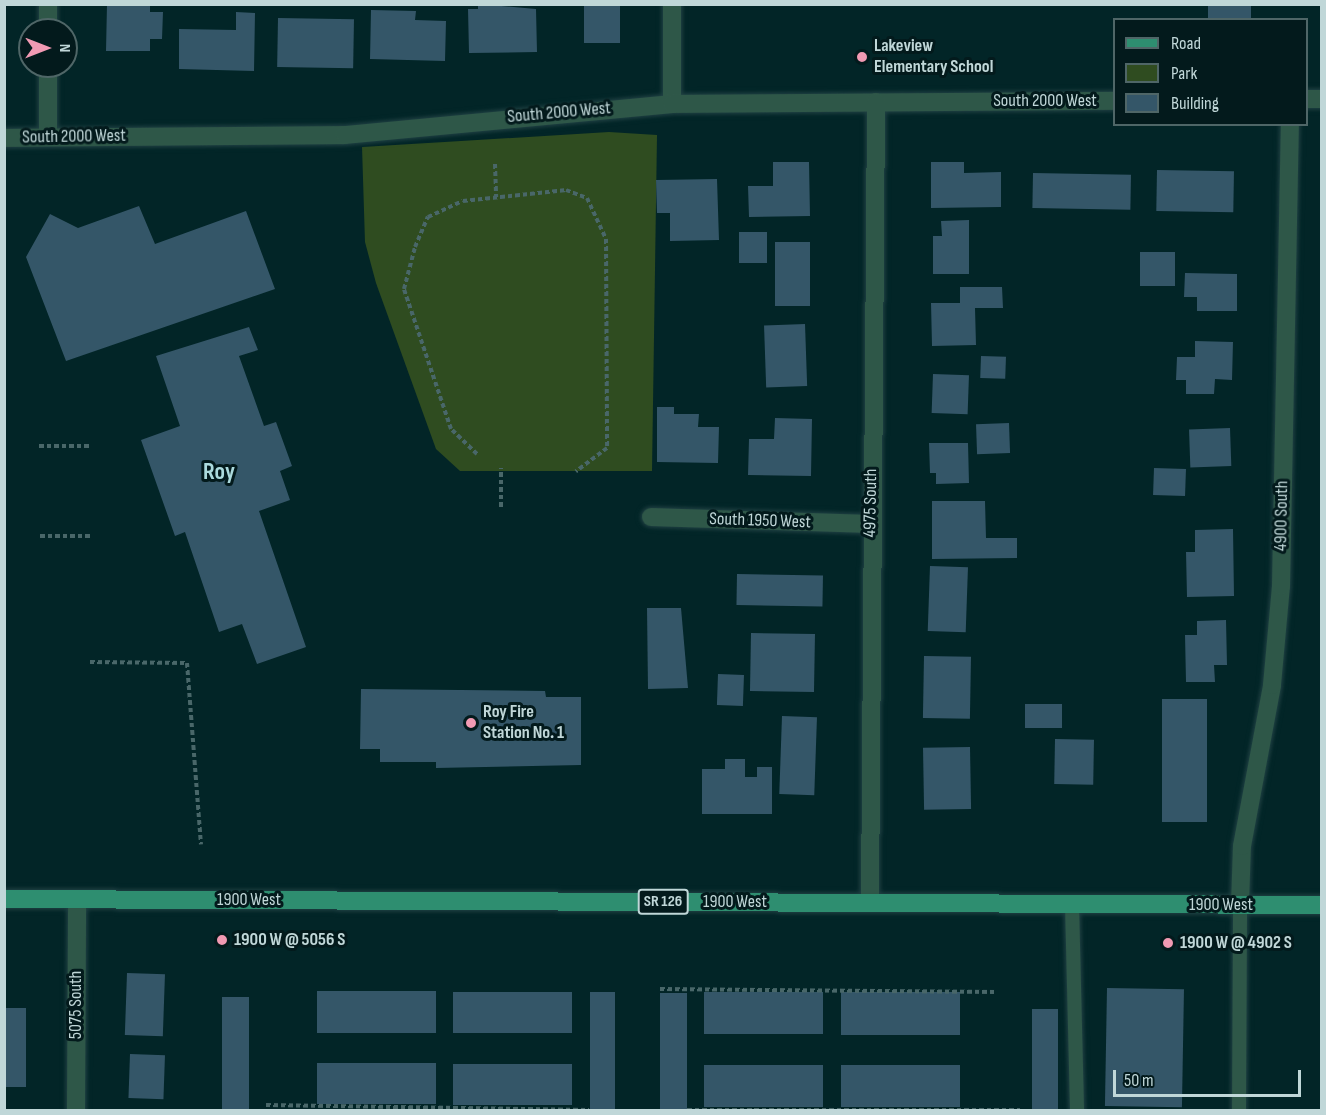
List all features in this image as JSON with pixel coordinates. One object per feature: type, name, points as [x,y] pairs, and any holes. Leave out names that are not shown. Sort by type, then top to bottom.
[{"type":"main road","name":"1900 West","points":[[4,899],[1322,905]]},
{"type":"street","points":[[672,4],[672,104]]},
{"type":"street","points":[[48,78],[48,136]]},
{"type":"street","name":"South 2000 West","points":[[4,138],[345,135],[672,104],[1113,101]]},
{"type":"street","name":"4975 South","points":[[870,903],[870,525],[876,102]]},
{"type":"street","name":"4900 South","points":[[1240,905],[1242,846],[1272,685],[1281,586],[1290,126]]},
{"type":"street","name":"South 1950 West","points":[[651,517],[870,525]]},
{"type":"street","name":"5075 South","points":[[76,1110],[77,899]]},
{"type":"lane","points":[[1072,904],[1077,1110]]},
{"type":"lane","points":[[1239,1110],[1240,905]]},
{"type":"path","points":[[495,164],[496,197]]},
{"type":"path","points":[[477,454],[451,429],[404,289],[428,217],[464,201],[566,190],[587,198],[606,239],[607,448],[576,471]]},
{"type":"path","points":[[39,446],[89,446]]},
{"type":"path","points":[[501,468],[501,507]]},
{"type":"path","points":[[40,536],[90,536]]},
{"type":"path","points":[[90,662],[187,663],[201,844]]},
{"type":"path","points":[[660,989],[996,992]]},
{"type":"path","points":[[266,1105],[313,1108],[589,1110]]},
{"type":"path","points":[[687,1110],[1020,1110]]},
{"type":"green space","points":[[609,132],[657,135],[652,471],[460,471],[436,449],[376,283],[365,242],[362,147]]},
{"type":"building","points":[[107,4],[150,4],[150,12],[163,12],[162,39],[150,39],[150,51],[106,51]]},
{"type":"building","points":[[478,4],[536,9],[537,52],[469,53],[468,9],[478,9]]},
{"type":"building","points":[[584,4],[620,4],[620,43],[584,43]]},
{"type":"building","points":[[1208,4],[1251,4],[1251,18],[1208,18]]},
{"type":"building","points":[[371,10],[416,11],[415,20],[446,21],[445,61],[370,59]]},
{"type":"building","points":[[236,12],[255,13],[254,71],[179,69],[179,29],[236,30]]},
{"type":"building","points":[[278,18],[354,19],[353,68],[277,67]]},
{"type":"building","points":[[773,162],[809,162],[810,216],[749,217],[748,186],[773,186]]},
{"type":"building","points":[[931,162],[964,162],[964,173],[1001,172],[1001,207],[931,208]]},
{"type":"building","points":[[1157,170],[1234,171],[1233,212],[1156,211]]},
{"type":"building","points":[[1033,173],[1131,175],[1130,210],[1032,208]]},
{"type":"building","points":[[717,179],[719,240],[670,241],[670,213],[657,213],[656,180]]},
{"type":"building","points":[[139,206],[155,244],[246,211],[275,289],[66,361],[26,257],[50,214],[78,228]]},
{"type":"building","points":[[969,220],[969,274],[933,274],[933,236],[942,236],[941,221]]},
{"type":"building","points":[[739,232],[767,232],[767,263],[739,263]]},
{"type":"building","points":[[775,242],[810,242],[810,306],[775,306]]},
{"type":"building","points":[[1140,252],[1175,252],[1175,286],[1140,286]]},
{"type":"building","points":[[1185,273],[1237,274],[1237,311],[1197,311],[1197,297],[1184,297]]},
{"type":"building","points":[[960,287],[1002,287],[1003,308],[975,308],[976,345],[932,346],[931,303],[960,303]]},
{"type":"building","points":[[805,324],[807,386],[766,387],[764,325]]},
{"type":"building","points":[[249,327],[258,350],[239,356],[264,426],[276,422],[292,466],[280,471],[290,500],[259,511],[306,647],[257,664],[242,624],[219,632],[185,532],[175,536],[141,440],[180,426],[156,356]]},
{"type":"building","points":[[1195,341],[1233,342],[1232,380],[1215,379],[1214,394],[1186,394],[1186,380],[1176,380],[1177,357],[1195,357]]},
{"type":"building","points":[[981,356],[1006,357],[1005,379],[980,378]]},
{"type":"building","points":[[933,374],[969,375],[968,414],[932,413]]},
{"type":"building","points":[[657,407],[674,407],[674,414],[699,414],[698,427],[719,427],[718,463],[657,462]]},
{"type":"building","points":[[775,418],[812,419],[811,476],[748,475],[749,439],[774,439]]},
{"type":"building","points":[[1009,423],[1010,453],[977,454],[976,424]]},
{"type":"building","points":[[1230,428],[1231,466],[1190,467],[1189,429]]},
{"type":"building","points":[[929,443],[968,443],[969,483],[936,484],[936,473],[930,473]]},
{"type":"building","points":[[1154,468],[1186,469],[1185,496],[1153,495]]},
{"type":"building","points":[[932,501],[985,501],[986,538],[1017,538],[1017,558],[932,559]]},
{"type":"building","points":[[1233,529],[1234,596],[1187,597],[1186,552],[1195,552],[1195,530]]},
{"type":"building","points":[[930,566],[968,567],[966,632],[928,631]]},
{"type":"building","points":[[737,574],[823,576],[822,606],[736,605]]},
{"type":"building","points":[[647,608],[681,608],[688,688],[648,689]]},
{"type":"building","points":[[1226,620],[1227,665],[1214,665],[1215,682],[1186,682],[1185,635],[1197,635],[1197,621]]},
{"type":"building","points":[[751,633],[815,634],[814,692],[750,691]]},
{"type":"building","points":[[924,656],[971,657],[970,719],[923,718]]},
{"type":"building","points":[[718,674],[744,675],[743,706],[717,705]]},
{"type":"building","name":"Roy Fire Station No. 1","points":[[361,689],[545,691],[546,697],[581,697],[581,765],[436,768],[436,762],[380,762],[380,749],[360,749]]},
{"type":"building","points":[[1162,699],[1207,699],[1207,822],[1162,822]]},
{"type":"building","points":[[1025,704],[1062,704],[1062,728],[1025,728]]},
{"type":"building","points":[[782,716],[817,717],[814,795],[779,794]]},
{"type":"building","points":[[1055,739],[1094,740],[1093,785],[1054,784]]},
{"type":"building","points":[[970,747],[971,809],[924,810],[923,748]]},
{"type":"building","points":[[725,759],[745,759],[745,777],[757,777],[757,767],[772,767],[772,814],[702,814],[702,769],[725,769]]},
{"type":"building","points":[[127,973],[165,974],[163,1036],[125,1035]]},
{"type":"building","points":[[1107,988],[1184,989],[1182,1107],[1105,1106]]},
{"type":"building","points":[[317,991],[436,991],[436,1033],[317,1033]]},
{"type":"building","points":[[453,992],[572,992],[572,1033],[453,1033]]},
{"type":"building","points":[[590,992],[615,992],[615,1110],[590,1110]]},
{"type":"building","points":[[704,992],[823,992],[823,1034],[704,1034]]},
{"type":"building","points":[[841,992],[960,992],[960,1035],[841,1035]]},
{"type":"building","points":[[660,993],[687,993],[687,1110],[660,1110]]},
{"type":"building","points":[[222,997],[249,997],[249,1110],[222,1110]]},
{"type":"building","points":[[4,1008],[26,1008],[26,1087],[4,1087]]},
{"type":"building","points":[[1032,1009],[1058,1009],[1058,1110],[1032,1110]]},
{"type":"building","points":[[130,1054],[165,1055],[163,1099],[128,1098]]},
{"type":"building","points":[[317,1063],[436,1063],[436,1104],[317,1104]]},
{"type":"building","points":[[453,1064],[572,1064],[572,1105],[453,1105]]},
{"type":"building","points":[[704,1065],[823,1065],[823,1107],[704,1107]]},
{"type":"building","points":[[841,1065],[960,1065],[960,1107],[841,1107]]},
{"type":"place","name":"Lakeview Elementary School","points":[[862,57]]},
{"type":"place","name":"Roy Fire Station No. 1","points":[[471,723]]},
{"type":"place","name":"1900 W @ 5056 S","points":[[222,940]]},
{"type":"place","name":"1900 W @ 4902 S","points":[[1168,943]]},
{"type":"district","name":"Roy","points":[[219,472]]}]
